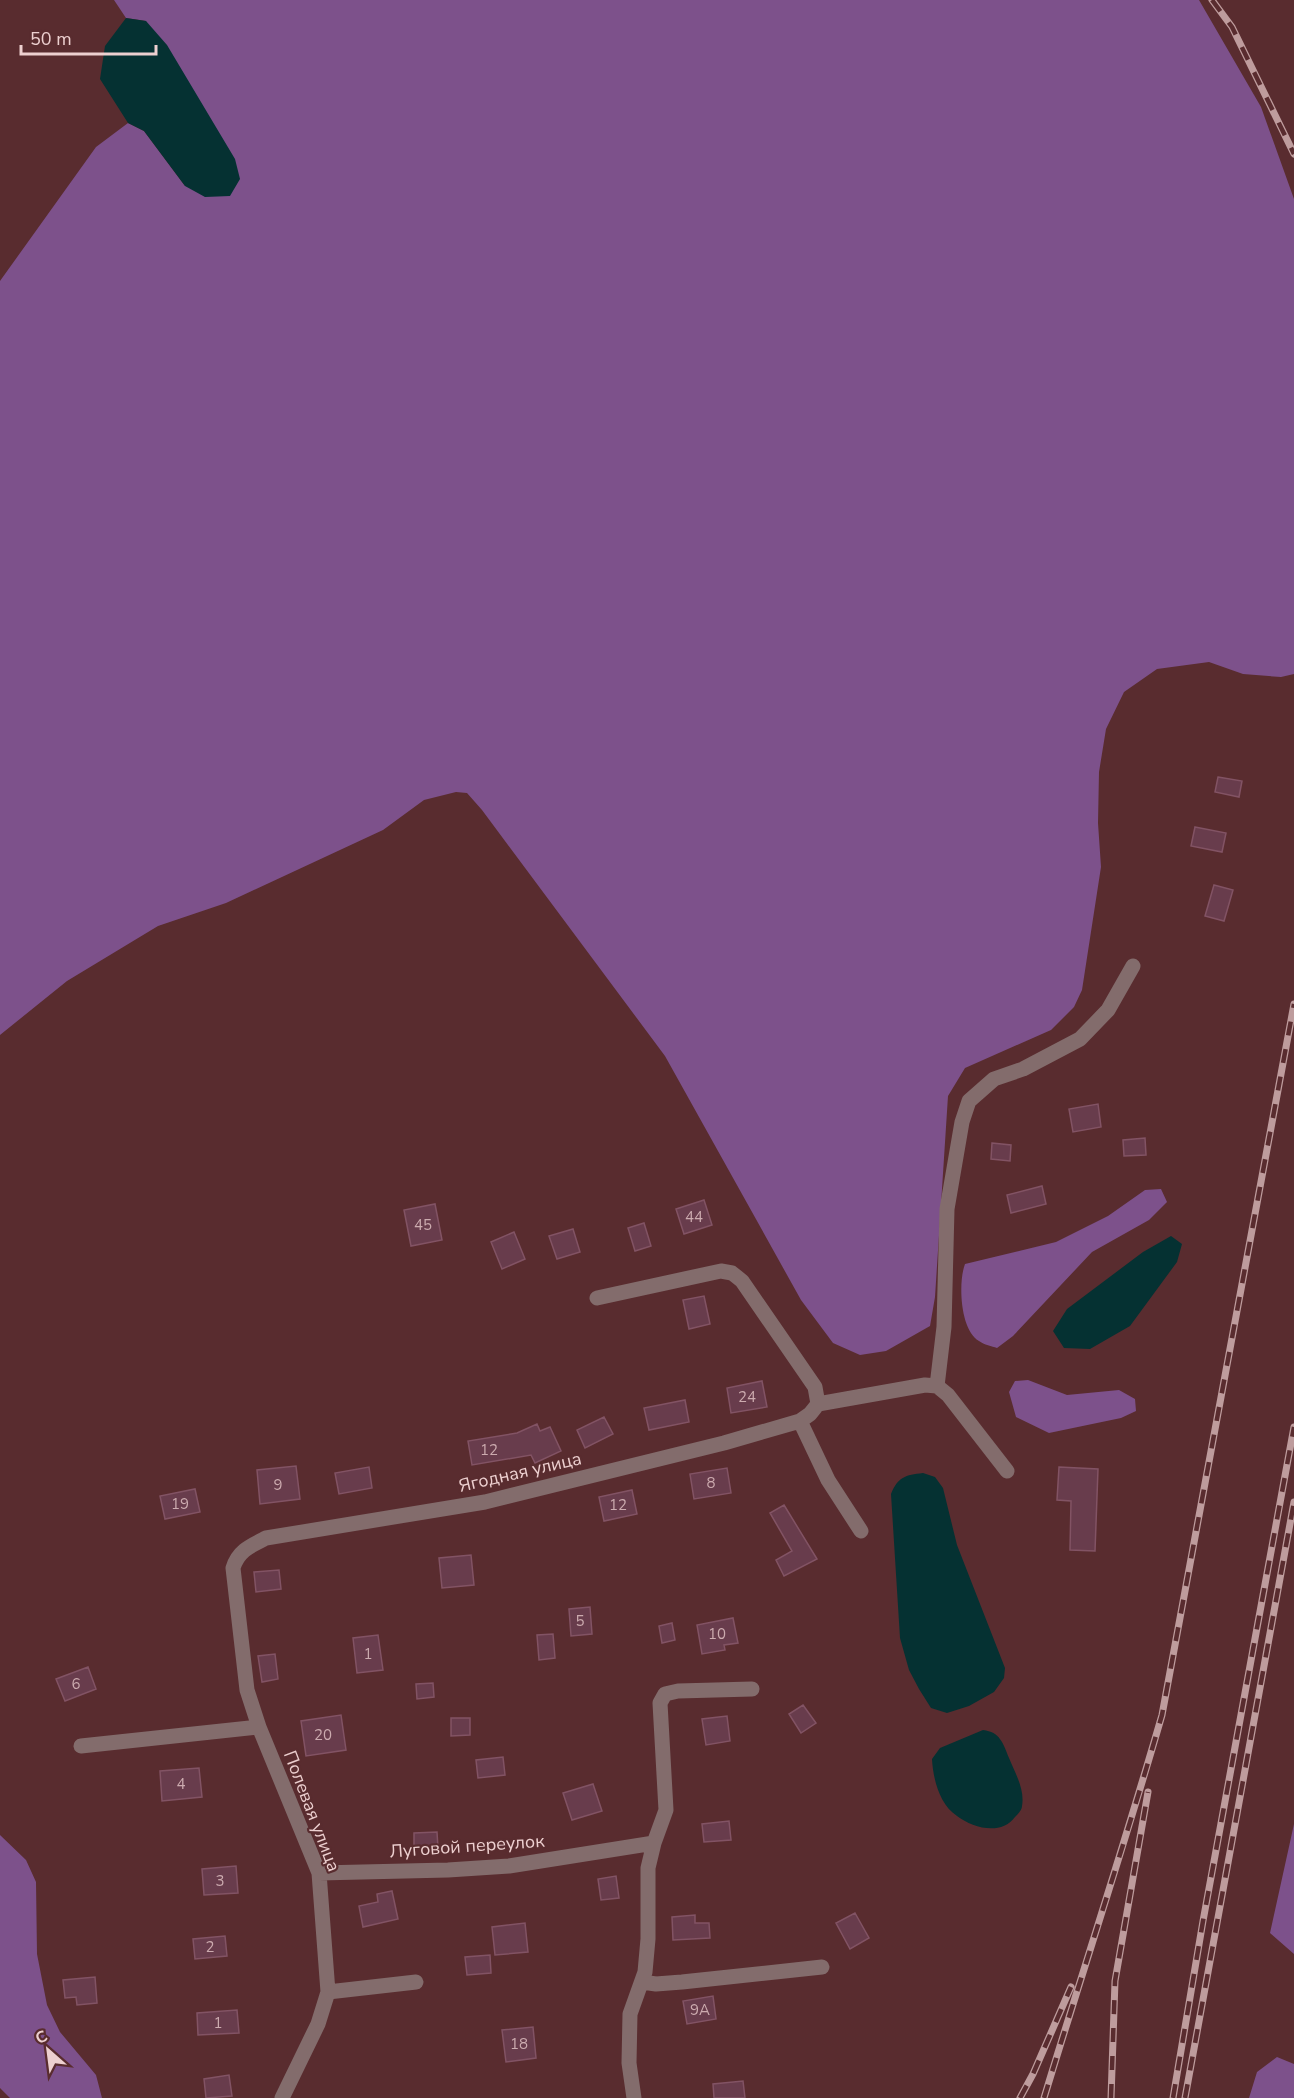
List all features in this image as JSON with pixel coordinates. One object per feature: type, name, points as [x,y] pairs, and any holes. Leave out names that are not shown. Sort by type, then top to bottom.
[{"type":"street","points":[[937,1386],[944,1327],[947,1209],[962,1122],[969,1101],[994,1079],[1023,1069],[1080,1039],[1108,1010],[1133,966]]},
{"type":"street","points":[[597,1298],[721,1271],[732,1273],[742,1281],[815,1387],[818,1404],[925,1385],[937,1386],[948,1395],[1007,1471]]},
{"type":"street","name":"Ягодная улица","points":[[234,1568],[237,1556],[266,1538],[485,1502],[724,1443],[800,1421],[818,1404]]},
{"type":"street","points":[[800,1421],[828,1480],[861,1531]]},
{"type":"street","name":"Полевая улица","points":[[234,1568],[247,1690],[259,1726],[319,1873],[328,1992],[318,2024],[282,2098]]},
{"type":"street","points":[[634,2098],[629,2063],[630,2014],[645,1972],[648,1939],[648,1868],[666,1810],[660,1702],[665,1694],[678,1691],[752,1689]]},
{"type":"street","points":[[81,1746],[259,1726]]},
{"type":"street","name":"Луговой переулок","points":[[319,1873],[509,1866],[654,1843]]},
{"type":"street","points":[[642,1982],[673,1983],[822,1967]]},
{"type":"street","points":[[328,1992],[416,1982]]},
{"type":"shaded area","points":[[114,0],[1199,0],[1261,107],[1294,199],[1294,674],[1281,677],[1243,674],[1209,662],[1157,669],[1124,692],[1106,729],[1099,772],[1098,823],[1101,867],[1082,990],[1074,1007],[1051,1030],[965,1068],[948,1096],[935,1297],[930,1326],[886,1351],[860,1355],[833,1343],[801,1300],[665,1056],[467,793],[456,792],[424,800],[383,830],[226,903],[158,926],[67,981],[0,1035],[0,281],[96,147],[128,123],[144,131],[185,186],[146,21],[126,18]]},
{"type":"shaded area","points":[[1161,1189],[1167,1202],[1149,1220],[1092,1252],[1013,1336],[997,1348],[981,1342],[973,1335],[964,1317],[962,1305],[961,1293],[965,1264],[1056,1242],[1108,1216],[1145,1190]]},
{"type":"shaded area","points":[[1028,1380],[1067,1395],[1119,1390],[1135,1399],[1136,1411],[1121,1418],[1049,1433],[1016,1417],[1009,1392],[1015,1381]]},
{"type":"shaded area","points":[[1294,1824],[1294,1954],[1270,1933]]},
{"type":"shaded area","points":[[0,1835],[26,1860],[36,1882],[37,1954],[47,2005],[60,2032],[96,2075],[102,2098],[10,2098],[0,2088]]},
{"type":"shaded area","points":[[1277,2057],[1294,2064],[1294,2098],[1249,2098],[1257,2072]]},
{"type":"water","points":[[126,18],[146,21],[167,45],[235,159],[240,179],[230,196],[205,197],[185,186],[144,131],[128,123],[100,79],[105,46]]},
{"type":"water","points":[[1171,1236],[1182,1244],[1177,1262],[1130,1326],[1090,1349],[1064,1348],[1053,1331],[1067,1309],[1143,1252]]},
{"type":"water","points":[[923,1473],[935,1477],[943,1488],[957,1545],[1005,1668],[1004,1678],[994,1692],[969,1706],[947,1713],[931,1708],[919,1689],[909,1670],[900,1638],[891,1494],[899,1480]]},
{"type":"water","points":[[983,1730],[993,1733],[1003,1743],[1022,1793],[1020,1812],[1002,1827],[979,1827],[964,1820],[946,1805],[936,1782],[932,1759],[940,1748]]},
{"type":"building","points":[[1218,777],[1242,781],[1239,797],[1215,792]]},
{"type":"building","points":[[1195,827],[1226,833],[1222,852],[1191,846]]},
{"type":"building","points":[[1214,885],[1233,890],[1224,921],[1205,916]]},
{"type":"building","points":[[1098,1104],[1101,1127],[1073,1132],[1069,1109]]},
{"type":"building","points":[[1145,1138],[1146,1155],[1124,1156],[1123,1140]]},
{"type":"building","points":[[992,1143],[1011,1145],[1010,1161],[991,1159]]},
{"type":"building","points":[[1042,1186],[1046,1204],[1011,1213],[1007,1195]]},
{"type":"building","points":[[704,1200],[712,1225],[684,1234],[676,1209]]},
{"type":"building","points":[[435,1204],[442,1240],[411,1246],[404,1210]]},
{"type":"building","points":[[644,1223],[651,1246],[635,1251],[628,1228]]},
{"type":"building","points":[[573,1229],[580,1252],[557,1259],[549,1236]]},
{"type":"building","points":[[514,1232],[525,1259],[502,1269],[491,1242]]},
{"type":"building","points":[[704,1296],[710,1324],[689,1329],[683,1300]]},
{"type":"building","points":[[762,1381],[767,1407],[731,1413],[727,1388]]},
{"type":"building","points":[[685,1400],[689,1422],[649,1430],[644,1408]]},
{"type":"building","points":[[604,1417],[613,1434],[585,1448],[577,1430]]},
{"type":"building","points":[[537,1424],[540,1431],[550,1427],[561,1451],[535,1463],[531,1455],[472,1465],[468,1441],[517,1433]]},
{"type":"building","points":[[296,1466],[300,1499],[260,1504],[257,1470]]},
{"type":"building","points":[[369,1467],[372,1488],[339,1494],[335,1473]]},
{"type":"building","points":[[1059,1467],[1098,1469],[1095,1551],[1070,1550],[1071,1501],[1057,1500]]},
{"type":"building","points":[[727,1468],[731,1493],[694,1499],[690,1474]]},
{"type":"building","points":[[195,1489],[200,1512],[165,1519],[160,1496]]},
{"type":"building","points":[[632,1490],[637,1514],[604,1521],[599,1497]]},
{"type":"building","points":[[784,1505],[817,1559],[784,1576],[776,1560],[792,1551],[770,1513]]},
{"type":"building","points":[[471,1555],[474,1585],[442,1588],[439,1558]]},
{"type":"building","points":[[279,1570],[281,1589],[256,1592],[254,1572]]},
{"type":"building","points":[[590,1607],[592,1634],[571,1636],[569,1609]]},
{"type":"building","points":[[733,1618],[738,1643],[724,1645],[725,1650],[702,1654],[697,1625]]},
{"type":"building","points":[[672,1623],[675,1640],[662,1643],[659,1626]]},
{"type":"building","points":[[553,1634],[555,1658],[539,1660],[537,1635]]},
{"type":"building","points":[[378,1635],[383,1670],[357,1673],[353,1638]]},
{"type":"building","points":[[275,1654],[278,1679],[262,1682],[258,1656]]},
{"type":"building","points":[[88,1667],[96,1689],[65,1701],[56,1679]]},
{"type":"building","points":[[433,1683],[434,1697],[417,1699],[416,1684]]},
{"type":"building","points":[[803,1705],[816,1723],[801,1733],[789,1714]]},
{"type":"building","points":[[341,1715],[346,1750],[306,1756],[301,1721]]},
{"type":"building","points":[[727,1716],[730,1741],[706,1745],[702,1719]]},
{"type":"building","points":[[451,1718],[470,1718],[470,1735],[451,1736]]},
{"type":"building","points":[[503,1757],[505,1775],[478,1778],[476,1760]]},
{"type":"building","points":[[199,1768],[202,1797],[162,1801],[160,1771]]},
{"type":"building","points":[[593,1784],[602,1811],[572,1820],[563,1793]]},
{"type":"building","points":[[729,1821],[731,1840],[704,1842],[702,1824]]},
{"type":"building","points":[[437,1832],[438,1848],[414,1849],[414,1833]]},
{"type":"building","points":[[236,1866],[238,1893],[204,1895],[202,1869]]},
{"type":"building","points":[[616,1876],[619,1898],[601,1900],[598,1879]]},
{"type":"building","points":[[392,1891],[398,1919],[363,1927],[359,1906],[378,1902],[377,1894]]},
{"type":"building","points":[[855,1913],[869,1938],[850,1949],[836,1923]]},
{"type":"building","points":[[695,1915],[695,1923],[709,1923],[710,1938],[673,1940],[672,1917]]},
{"type":"building","points":[[525,1923],[528,1952],[495,1955],[492,1927]]},
{"type":"building","points":[[225,1936],[227,1956],[195,1959],[193,1939]]},
{"type":"building","points":[[490,1955],[491,1973],[467,1975],[465,1957]]},
{"type":"building","points":[[95,1977],[97,2003],[77,2005],[76,1997],[65,1998],[63,1980]]},
{"type":"building","points":[[713,1996],[716,2019],[687,2024],[683,2001]]},
{"type":"building","points":[[237,2010],[239,2033],[198,2035],[197,2013]]},
{"type":"building","points":[[533,2027],[536,2058],[506,2062],[502,2030]]},
{"type":"building","points":[[229,2075],[232,2096],[206,2098],[204,2079]]},
{"type":"building","points":[[743,2081],[745,2098],[714,2098],[713,2084]]},
{"type":"railway","points":[[1212,0],[1232,27],[1294,154]]},
{"type":"railway","points":[[1044,2098],[1162,1715],[1294,1004]]},
{"type":"railway","points":[[1173,2098],[1203,1921],[1294,1427]]},
{"type":"railway","points":[[1185,2098],[1294,1502]]},
{"type":"railway","points":[[1111,2098],[1115,1981],[1148,1792]]},
{"type":"railway","points":[[1020,2098],[1071,1987]]}]
